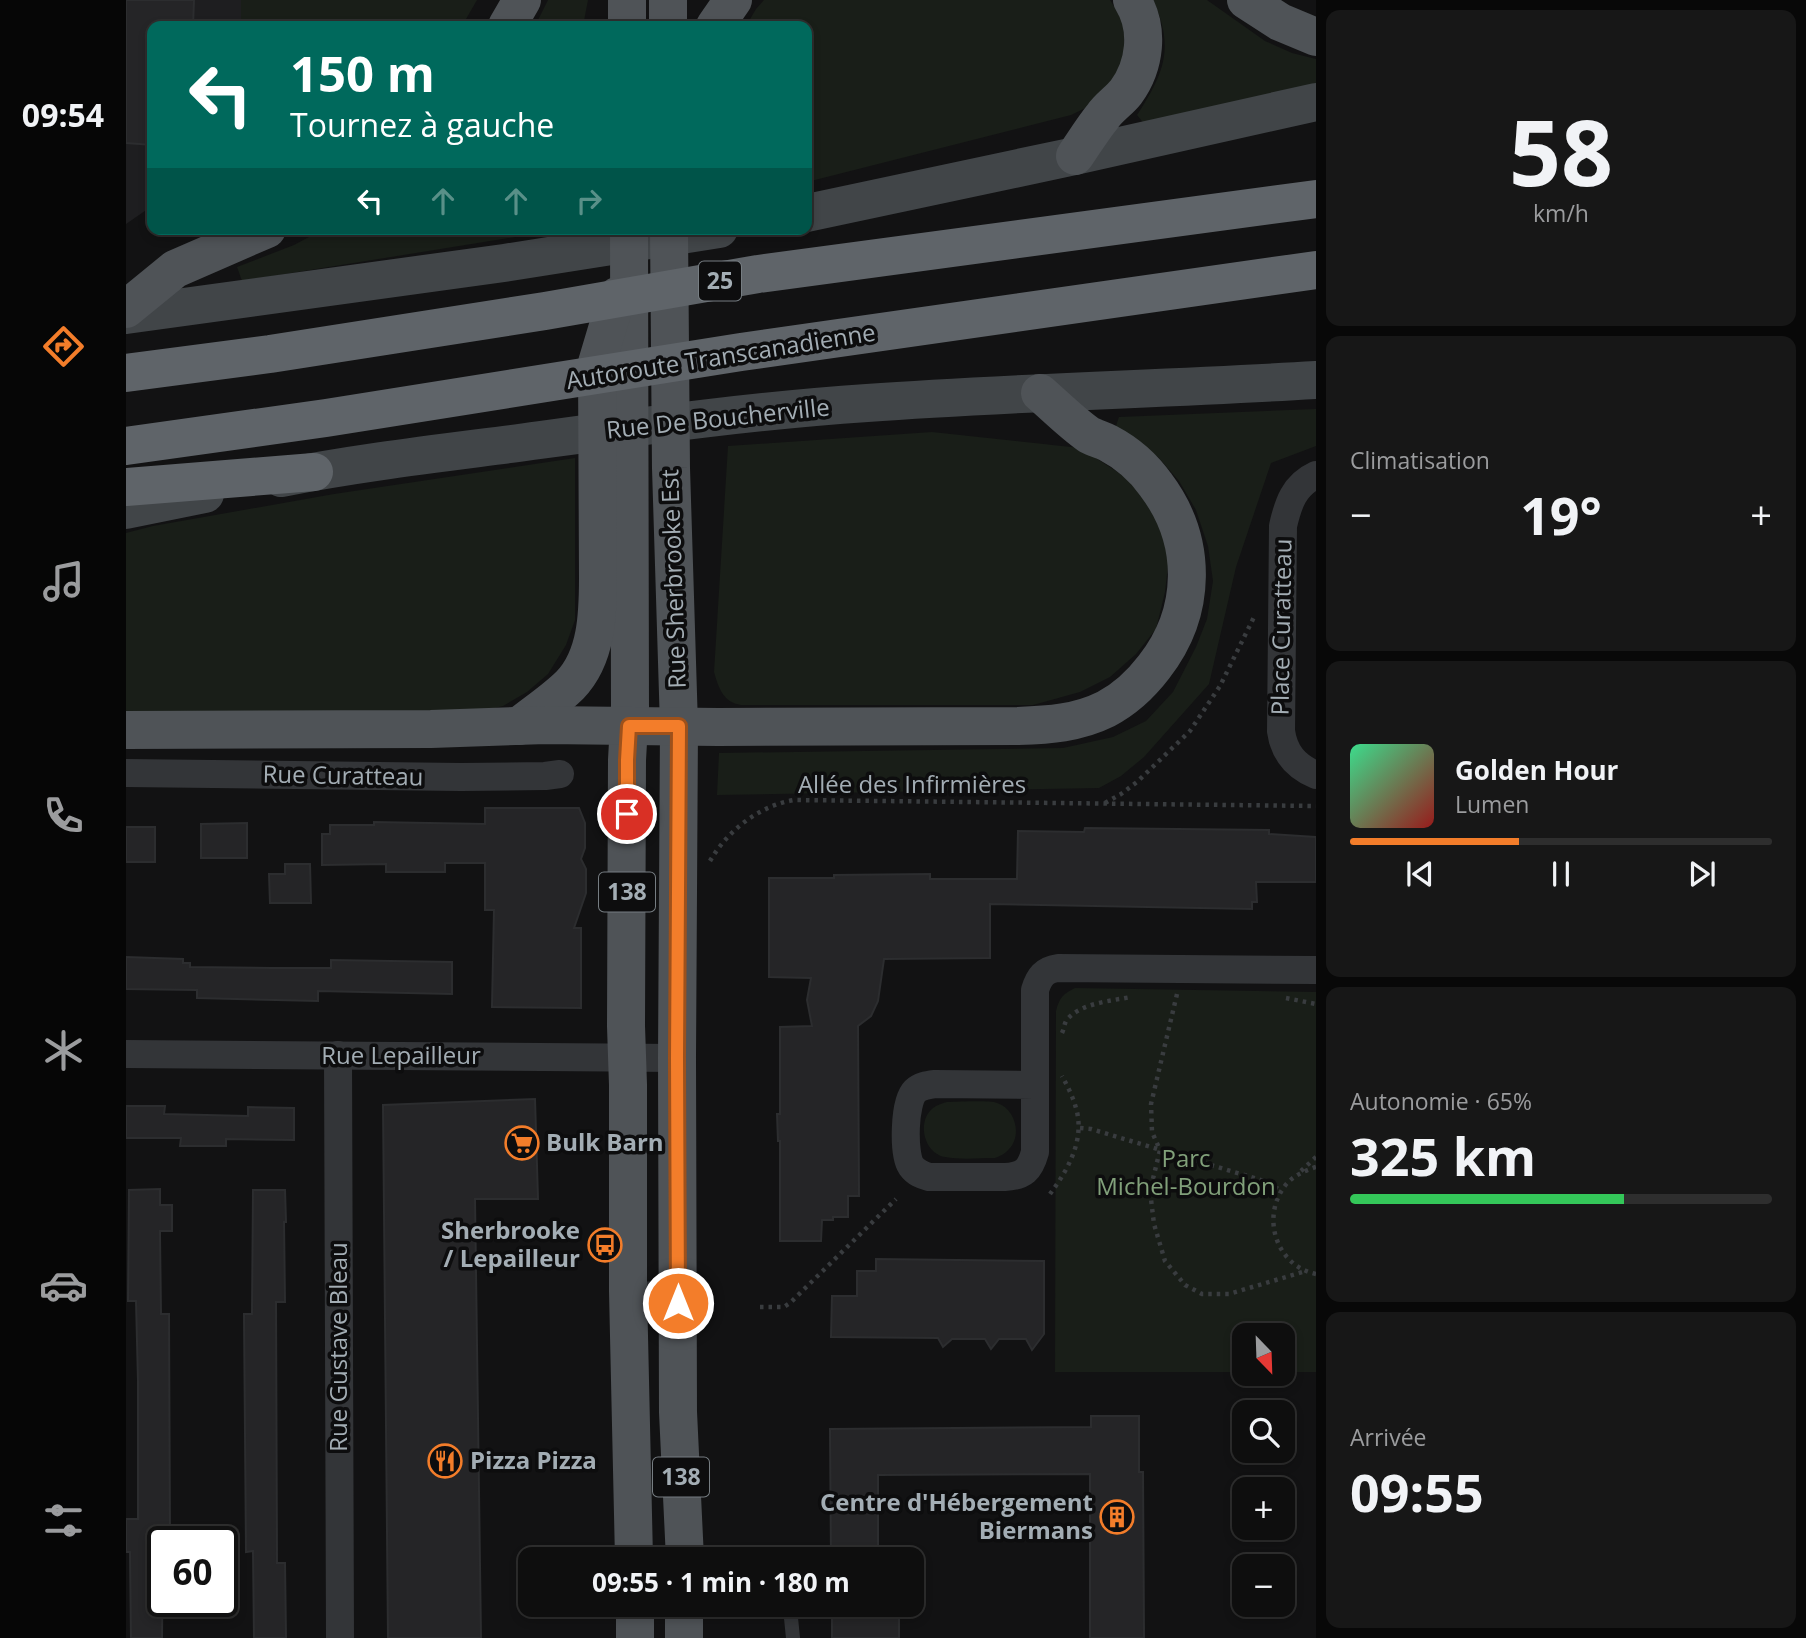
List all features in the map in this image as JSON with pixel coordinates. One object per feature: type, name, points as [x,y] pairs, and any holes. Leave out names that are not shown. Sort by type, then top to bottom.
[{"type":"highway","name":"25","points":[[126,373],[270,354],[545,311],[758,274],[1316,200]]},
{"type":"highway","name":"Autoroute Transcanadienne","points":[[126,446],[326,418],[741,352],[1316,270]]},
{"type":"highway","points":[[126,487],[314,472]]},
{"type":"main road","points":[[510,21],[522,0]]},
{"type":"main road","points":[[627,0],[627,21]]},
{"type":"main road","points":[[668,0],[668,21]]},
{"type":"main road","points":[[718,21],[733,0]]},
{"type":"main road","points":[[1075,156],[1104,113],[1125,93],[1141,60],[1144,42],[1142,23],[1132,0]]},
{"type":"main road","points":[[1245,0],[1280,22],[1316,37]]},
{"type":"main road","points":[[812,212],[1316,102]]},
{"type":"main road","points":[[126,309],[175,269],[253,235]]},
{"type":"main road","name":"Rue Sherbrooke Est","points":[[669,235],[671,468],[679,726],[678,1412],[695,1547]]},
{"type":"main road","points":[[126,315],[504,263],[681,235]]},
{"type":"main road","points":[[669,301],[688,235]]},
{"type":"main road","points":[[519,726],[569,686],[578,675],[594,635],[614,477],[597,363],[629,244]]},
{"type":"main road","name":"Rue De Boucherville","points":[[126,510],[314,472],[748,414],[866,403],[1316,380]]},
{"type":"main road","points":[[126,730],[420,729],[546,724],[1043,725],[1073,721],[1096,714],[1133,689],[1160,659],[1173,637],[1182,614],[1188,579],[1186,556],[1173,513],[1146,471],[1110,444],[1090,435],[1040,393]]},
{"type":"main road","name":"Rue Sherbrooke Est","points":[[614,477],[629,726],[628,1291],[634,1547]]},
{"type":"main road","points":[[635,1617],[635,1638]]},
{"type":"main road","points":[[684,1617],[684,1638]]},
{"type":"street","name":"Place Curatteau","points":[[1316,475],[1296,489],[1283,526],[1281,731],[1283,744],[1296,764],[1316,775]]},
{"type":"street","name":"Rue Curatteau","points":[[126,773],[461,777],[560,774]]},
{"type":"street","points":[[1034,1085],[935,1084],[916,1090],[910,1098],[908,1108],[906,1147],[912,1167],[929,1177],[1016,1177],[1032,1163],[1035,1152],[1035,990],[1042,974],[1049,969],[1316,970]]},
{"type":"street","name":"Rue Lepailleur","points":[[126,1054],[677,1058]]},
{"type":"street","name":"Rue Gustave Bleau","points":[[338,1055],[340,1638]]},
{"type":"lane","points":[[628,1291],[678,1286]]},
{"type":"lane","points":[[792,1617],[793,1638]]},
{"type":"path","points":[[1104,803],[1137,782],[1190,731],[1220,686],[1259,608]]},
{"type":"path","name":"Allée des Infirmières","points":[[706,870],[721,846],[752,816],[794,800],[1316,806]]},
{"type":"path","points":[[1168,993],[1177,994],[1151,1104],[1152,1132],[1160,1150],[1150,1191],[1154,1224],[1166,1261],[1185,1285],[1202,1294],[1229,1294],[1306,1271]]},
{"type":"path","points":[[1061,1037],[1066,1021],[1078,1011],[1139,995]]},
{"type":"path","points":[[1280,997],[1316,1004]]},
{"type":"path","points":[[1050,1194],[1071,1163],[1079,1128],[1078,1112],[1060,1065]]},
{"type":"path","points":[[1079,1128],[1091,1129],[1264,1181],[1282,1191]]},
{"type":"path","points":[[1316,1157],[1285,1186],[1275,1203],[1273,1222],[1275,1239],[1284,1254],[1297,1266],[1316,1275]]},
{"type":"path","points":[[1299,1173],[1316,1167]]},
{"type":"path","points":[[760,1307],[783,1307],[790,1303],[896,1199]]},
{"type":"shaded area","points":[[126,0],[241,0],[241,21],[147,21],[147,209],[126,224]]},
{"type":"green space","points":[[241,0],[477,0],[465,21],[241,21]]},
{"type":"green space","points":[[548,0],[588,0],[584,21],[538,21]]},
{"type":"green space","points":[[764,0],[1110,0],[1123,21],[1126,62],[1098,102],[1071,115],[812,181],[812,21],[749,21]]},
{"type":"green space","points":[[1153,0],[1207,0],[1265,41],[1292,53],[1316,59],[1316,85],[1146,126],[1137,115],[1160,73],[1165,46],[1164,32]]},
{"type":"green space","points":[[313,235],[528,235],[242,281],[237,267]]},
{"type":"green space","points":[[1316,409],[1316,446],[1271,463],[1236,567],[1209,684],[1144,757],[1121,776],[1099,788],[717,795],[719,753],[1063,748],[1113,737],[1146,721],[1173,692],[1196,647],[1207,619],[1213,581],[1208,546],[1196,510],[1179,481],[1158,457],[1114,432],[1119,417]]},
{"type":"green space","points":[[932,432],[1080,448],[1127,478],[1164,531],[1169,557],[1165,592],[1156,629],[1136,654],[1110,677],[1080,692],[1033,705],[741,705],[726,698],[714,672],[728,446]]},
{"type":"green space","points":[[575,458],[575,620],[566,645],[548,674],[527,692],[503,706],[474,713],[126,715],[126,533],[334,494]]},
{"type":"green space","name":"Parc Michel-Bourdon","points":[[1075,988],[1316,992],[1316,1372],[1295,1372],[1295,1323],[1232,1323],[1232,1372],[1055,1372],[1056,1011],[1062,996]]},
{"type":"green space","points":[[947,1102],[987,1102],[1004,1106],[1015,1123],[1013,1144],[995,1158],[957,1158],[937,1154],[927,1142],[924,1126],[930,1111]]},
{"type":"building","points":[[126,0],[194,0],[193,21],[147,21],[147,145],[126,143]]},
{"type":"building","points":[[485,808],[579,808],[585,823],[585,848],[581,859],[586,869],[586,893],[574,928],[581,928],[581,1008],[492,1007],[494,910],[485,910],[485,863],[445,863],[445,872],[386,872],[386,864],[322,865],[322,834],[330,834],[330,825],[374,825],[374,822],[485,824]]},
{"type":"building","points":[[247,823],[247,858],[201,858],[201,824]]},
{"type":"building","points":[[126,827],[155,827],[155,862],[126,862]]},
{"type":"building","points":[[1085,828],[1269,830],[1269,834],[1316,837],[1316,882],[1256,882],[1257,902],[1252,902],[1252,909],[990,904],[990,958],[884,959],[878,1001],[871,1016],[858,1026],[859,1196],[848,1196],[848,1217],[822,1220],[821,1241],[780,1241],[780,1141],[777,1114],[780,1114],[780,1027],[812,1026],[807,1000],[811,978],[769,977],[769,878],[930,874],[930,879],[1017,879],[1018,831],[1084,832]]},
{"type":"building","points":[[285,864],[310,864],[311,903],[270,903],[269,874],[285,874]]},
{"type":"building","points":[[126,957],[183,959],[183,963],[190,963],[190,967],[331,968],[331,960],[452,962],[452,994],[318,991],[318,1001],[197,998],[197,990],[126,989]]},
{"type":"building","points":[[535,1099],[538,1199],[475,1199],[481,1638],[388,1638],[383,1105]]},
{"type":"building","points":[[126,1106],[165,1106],[164,1114],[248,1116],[248,1107],[294,1108],[294,1140],[226,1139],[226,1146],[180,1146],[181,1138],[126,1138]]},
{"type":"building","points":[[160,1189],[160,1205],[172,1205],[172,1231],[160,1231],[161,1314],[169,1314],[170,1526],[147,1526],[147,1617],[162,1617],[162,1638],[131,1638],[130,1552],[126,1552],[126,1519],[138,1519],[138,1381],[136,1301],[128,1301],[129,1190]]},
{"type":"building","points":[[253,1190],[285,1190],[285,1302],[276,1302],[277,1563],[285,1563],[286,1638],[254,1638],[253,1551],[246,1552],[244,1314],[252,1314]]},
{"type":"building","points":[[876,1259],[1044,1261],[1044,1334],[1032,1350],[1026,1339],[999,1339],[991,1349],[985,1339],[952,1339],[943,1347],[938,1338],[831,1337],[832,1296],[857,1296],[857,1271],[876,1271]]},
{"type":"building","name":"Centre d'Hébergement Biermans","points":[[1091,1416],[1139,1416],[1139,1472],[1143,1472],[1144,1638],[1090,1638],[1090,1474],[878,1475],[878,1547],[831,1547],[830,1429],[1091,1427]]},
{"type":"building","points":[[832,1617],[899,1617],[899,1638],[832,1638]]},
{"type":"place","name":"Bulk Barn","points":[[522,1143]]},
{"type":"place","name":"Sherbrooke / Lepailleur","points":[[605,1245]]},
{"type":"place","name":"Pizza Pizza","points":[[445,1461]]},
{"type":"place","name":"Centre d'Hébergement Biermans","points":[[1117,1517]]},
{"type":"route","points":[[627,814],[629,726],[679,726],[678,1303]]}]
